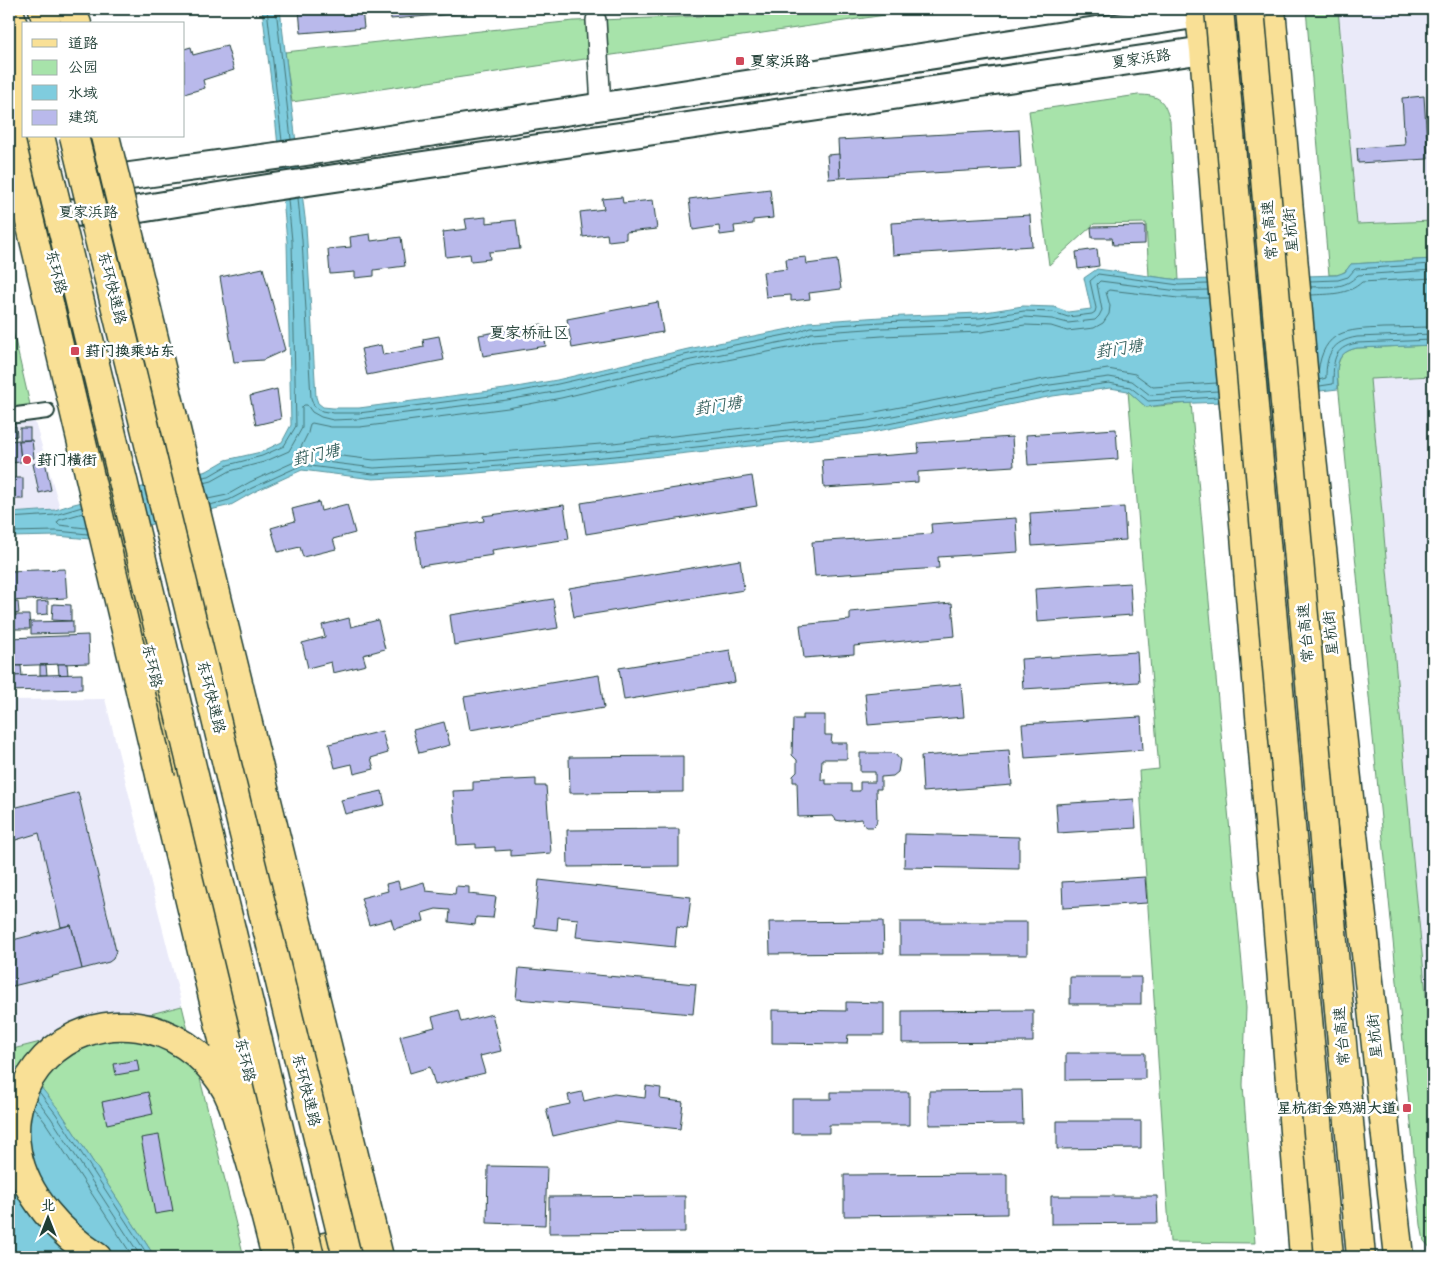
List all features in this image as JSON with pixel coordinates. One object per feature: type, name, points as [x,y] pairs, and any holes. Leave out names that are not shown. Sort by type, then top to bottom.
[{"type":"main road","points":[[9,9],[22,62]]},
{"type":"main road","points":[[43,9],[46,22]]},
{"type":"main road","points":[[59,9],[62,22]]},
{"type":"main road","points":[[71,9],[76,22]]},
{"type":"main road","name":"夏家浜路","points":[[41,211],[101,180],[305,152],[1206,10],[1232,9]]},
{"type":"main road","name":"常台高速","points":[[1250,9],[1362,1257]]},
{"type":"main road","name":"星杭街","points":[[1271,9],[1306,402],[1399,1257]]},
{"type":"main road","points":[[1206,10],[1204,50],[1220,262],[1235,415],[1304,1257]]},
{"type":"main road","name":"常台高速","points":[[1206,10],[1329,1257]]},
{"type":"main road","name":"夏家浜路","points":[[41,211],[109,214],[274,187],[1204,50],[1274,38]]},
{"type":"main road","name":"东环路","points":[[9,74],[22,130]]},
{"type":"main road","points":[[795,76],[801,110]]},
{"type":"main road","points":[[9,133],[231,1073],[264,1138]]},
{"type":"main road","name":"东环路","points":[[24,138],[292,1256]]},
{"type":"main road","points":[[40,138],[292,1256]]},
{"type":"main road","name":"东环快速路","points":[[75,138],[362,1253]]},
{"type":"main road","points":[[90,138],[362,1253]]},
{"type":"main road","points":[[104,138],[255,752],[362,1253]]},
{"type":"main road","points":[[9,212],[41,211]]},
{"type":"main road","points":[[97,1257],[78,1244],[56,1222],[35,1195],[17,1153],[16,1121],[22,1095],[29,1080],[48,1054],[79,1034],[104,1027],[118,1026],[144,1028],[166,1034],[198,1054],[212,1069],[223,1084],[236,1114],[257,1179],[292,1256]]},
{"type":"main road","points":[[292,1256],[362,1253]]},
{"type":"street","points":[[596,20],[601,106]]},
{"type":"street","points":[[9,416],[47,411]]},
{"type":"shaded area","points":[[1338,9],[1433,9],[1433,221],[1357,224]]},
{"type":"shaded area","points":[[1433,376],[1433,1068],[1370,378]]},
{"type":"shaded area","name":"葑门横街","points":[[31,409],[60,508],[55,510],[9,513],[9,413]]},
{"type":"shaded area","points":[[105,699],[182,1006],[9,1050],[9,700]]},
{"type":"green space","points":[[703,9],[926,9],[292,102],[285,52],[574,21],[703,16]]},
{"type":"green space","points":[[1306,9],[1338,9],[1357,224],[1433,221],[1433,259],[1351,264],[1342,273],[1329,275]]},
{"type":"green space","points":[[1138,95],[1151,96],[1160,100],[1166,108],[1170,121],[1179,280],[1149,276],[1146,223],[1094,224],[1049,265],[1029,111]]},
{"type":"green space","points":[[9,314],[31,409],[9,413]]},
{"type":"green space","points":[[1433,345],[1433,376],[1370,379],[1433,1068],[1433,1251],[1424,1241],[1421,1225],[1337,372],[1340,359],[1352,349]]},
{"type":"green space","points":[[1128,391],[1146,407],[1191,403],[1246,1008],[1243,1085],[1255,1243],[1170,1242],[1139,771],[1159,769]]},
{"type":"green space","points":[[182,1006],[244,1257],[158,1257],[153,1254],[60,1111],[9,1065],[9,1050]]},
{"type":"water","name":"葑门塘","points":[[262,9],[280,9],[306,226],[316,397],[318,403],[323,407],[359,408],[505,389],[557,380],[688,349],[794,328],[808,322],[979,313],[1023,306],[1054,307],[1068,312],[1091,309],[1084,278],[1097,269],[1179,280],[1337,275],[1345,272],[1351,264],[1433,259],[1433,345],[1357,348],[1349,350],[1340,358],[1338,363],[1338,389],[1223,402],[1169,404],[1146,407],[1128,391],[1110,388],[1053,396],[868,433],[615,461],[465,474],[373,479],[302,470],[231,505],[90,539],[57,536],[9,537],[9,513],[55,510],[207,471],[226,460],[261,452],[282,442],[291,425],[287,241],[274,105]]},
{"type":"water","points":[[9,1065],[28,1071],[60,1111],[153,1254],[158,1257],[9,1257]]},
{"type":"building","points":[[299,9],[362,9],[364,28],[301,33]]},
{"type":"building","points":[[390,9],[466,9],[466,13],[391,19]]},
{"type":"building","points":[[480,9],[526,9],[480,13]]},
{"type":"building","points":[[227,46],[234,70],[203,80],[205,88],[185,94],[185,49],[191,47],[193,55]]},
{"type":"building","points":[[1424,96],[1428,159],[1358,163],[1357,148],[1405,145],[1402,98]]},
{"type":"building","points":[[1019,130],[1021,168],[840,178],[838,140]]},
{"type":"building","points":[[839,154],[840,178],[829,179],[827,155]]},
{"type":"building","points":[[770,189],[773,218],[753,220],[753,224],[734,226],[735,233],[720,235],[719,226],[693,230],[689,199]]},
{"type":"building","points":[[622,197],[623,203],[653,200],[657,229],[626,232],[626,239],[608,241],[607,234],[583,237],[580,212],[604,209],[602,199]]},
{"type":"building","points":[[1030,215],[1032,246],[893,255],[891,223]]},
{"type":"building","points":[[486,217],[486,223],[516,220],[520,249],[489,252],[490,259],[471,261],[470,254],[446,257],[443,232],[467,229],[465,219]]},
{"type":"building","points":[[1145,226],[1145,244],[1113,245],[1112,238],[1092,238],[1091,227]]},
{"type":"building","points":[[370,234],[371,241],[401,237],[405,266],[374,270],[374,276],[355,278],[355,272],[330,274],[328,249],[351,247],[350,237]]},
{"type":"building","points":[[1097,249],[1099,266],[1078,269],[1076,252]]},
{"type":"building","points":[[806,257],[807,264],[837,260],[841,289],[809,293],[810,299],[791,301],[791,295],[766,297],[763,272],[787,269],[786,259]]},
{"type":"building","points":[[263,268],[285,350],[263,360],[234,362],[220,277]]},
{"type":"building","points":[[658,302],[663,332],[572,348],[567,319]]},
{"type":"building","points":[[542,324],[546,346],[483,356],[479,335]]},
{"type":"building","points":[[439,336],[444,360],[367,375],[361,349],[381,345],[383,355],[424,347],[423,339]]},
{"type":"building","points":[[277,389],[281,419],[256,425],[250,396]]},
{"type":"building","points":[[16,426],[17,436],[9,437],[9,427]]},
{"type":"building","points":[[20,428],[30,428],[30,440],[20,440]]},
{"type":"building","points":[[1116,429],[1118,459],[1028,465],[1026,435]]},
{"type":"building","points":[[1012,437],[1014,466],[918,472],[918,482],[824,488],[822,460],[919,453],[918,443]]},
{"type":"building","points":[[19,440],[21,462],[9,463],[9,441]]},
{"type":"building","points":[[32,440],[34,458],[21,459],[19,441]]},
{"type":"building","points":[[45,461],[51,490],[39,493],[33,464]]},
{"type":"building","points":[[752,476],[757,506],[586,534],[581,503]]},
{"type":"building","points":[[9,478],[23,478],[23,499],[9,499]]},
{"type":"building","points":[[319,502],[321,511],[347,504],[355,533],[333,539],[336,549],[303,557],[300,547],[278,552],[271,528],[295,521],[292,509]]},
{"type":"building","points":[[564,505],[569,539],[492,550],[493,555],[420,566],[415,531],[484,521],[483,516]]},
{"type":"building","points":[[1124,507],[1126,540],[1032,546],[1030,513]]},
{"type":"building","points":[[1016,518],[1018,552],[938,557],[939,568],[815,576],[812,542],[932,534],[931,524]]},
{"type":"building","points":[[740,560],[744,590],[574,617],[569,588]]},
{"type":"building","points":[[65,569],[67,598],[9,601],[9,571]]},
{"type":"building","points":[[1130,583],[1132,615],[1037,622],[1035,589]]},
{"type":"building","points":[[553,599],[558,628],[454,645],[450,615]]},
{"type":"building","points":[[48,601],[48,614],[37,615],[37,602]]},
{"type":"building","points":[[18,602],[19,613],[10,615],[9,603]]},
{"type":"building","points":[[952,603],[955,636],[854,646],[854,654],[804,658],[800,625],[850,620],[850,612]]},
{"type":"building","points":[[53,604],[71,605],[71,621],[52,620]]},
{"type":"building","points":[[11,615],[29,615],[30,629],[11,629]]},
{"type":"building","points":[[349,618],[351,627],[378,620],[385,649],[363,655],[366,665],[333,673],[331,662],[308,668],[302,643],[325,637],[322,625]]},
{"type":"building","points":[[73,621],[73,633],[31,634],[31,622]]},
{"type":"building","points":[[88,635],[89,663],[9,666],[9,638]]},
{"type":"building","points":[[730,650],[735,682],[624,700],[619,668]]},
{"type":"building","points":[[1137,652],[1139,682],[1023,689],[1021,659]]},
{"type":"building","points":[[58,664],[67,664],[68,675],[59,675]]},
{"type":"building","points":[[40,665],[46,665],[47,675],[40,675]]},
{"type":"building","points":[[14,666],[21,666],[22,676],[14,676]]},
{"type":"building","points":[[82,674],[82,689],[9,691],[9,676]]},
{"type":"building","points":[[599,675],[604,708],[470,730],[464,697]]},
{"type":"building","points":[[961,684],[964,717],[868,725],[865,693]]},
{"type":"building","points":[[803,715],[825,715],[825,735],[832,735],[831,743],[847,743],[847,759],[822,759],[821,780],[826,780],[826,784],[851,784],[851,791],[860,791],[860,782],[875,782],[875,772],[860,772],[860,753],[891,753],[900,760],[898,772],[893,776],[881,777],[881,789],[876,789],[877,819],[873,827],[867,827],[863,824],[862,819],[841,821],[836,820],[833,816],[798,817],[797,782],[793,782],[793,776],[797,772],[797,760],[792,755],[793,719],[803,719]]},
{"type":"building","points":[[1141,717],[1143,750],[1025,758],[1022,724]]},
{"type":"building","points":[[444,722],[450,745],[419,753],[413,730]]},
{"type":"building","points":[[382,731],[388,753],[371,758],[374,769],[354,774],[352,764],[335,768],[329,744]]},
{"type":"building","points":[[1009,750],[1012,785],[923,792],[921,756]]},
{"type":"building","points":[[683,756],[683,792],[570,793],[569,757]]},
{"type":"building","points":[[536,779],[536,786],[546,786],[551,853],[511,856],[511,850],[495,851],[495,847],[476,848],[476,844],[457,845],[453,791],[473,790],[473,782]]},
{"type":"building","points":[[382,791],[385,805],[345,814],[341,800]]},
{"type":"building","points":[[78,792],[116,951],[113,959],[109,962],[82,969],[71,925],[61,927],[39,833],[9,842],[9,809]]},
{"type":"building","points":[[1134,799],[1136,828],[1058,833],[1056,804]]},
{"type":"building","points":[[679,829],[679,866],[568,867],[567,830]]},
{"type":"building","points":[[905,834],[1019,837],[1019,869],[904,867]]},
{"type":"building","points":[[1145,877],[1147,903],[1063,908],[1062,882]]},
{"type":"building","points":[[539,880],[691,897],[687,929],[677,927],[675,947],[576,937],[578,919],[558,917],[557,930],[534,927]]},
{"type":"building","points":[[398,881],[400,889],[424,882],[426,891],[455,894],[456,886],[469,887],[469,894],[496,897],[493,918],[476,917],[475,925],[449,922],[450,910],[436,909],[422,913],[424,921],[394,929],[391,919],[369,925],[361,898],[388,891],[386,884]]},
{"type":"building","points":[[883,921],[884,953],[770,954],[769,922]]},
{"type":"building","points":[[900,922],[1027,922],[1027,955],[900,955]]},
{"type":"building","points":[[71,925],[82,969],[9,987],[9,941]]},
{"type":"building","points":[[519,968],[696,984],[693,1014],[516,999]]},
{"type":"building","points":[[1070,977],[1141,977],[1141,1004],[1070,1004]]},
{"type":"building","points":[[846,1002],[884,1003],[884,1035],[848,1035],[847,1044],[772,1043],[772,1010],[846,1011]]},
{"type":"building","points":[[458,1010],[461,1022],[492,1014],[501,1051],[480,1056],[485,1073],[435,1085],[430,1067],[410,1073],[400,1036],[435,1027],[432,1017]]},
{"type":"building","points":[[1033,1010],[1033,1042],[902,1043],[902,1011]]},
{"type":"building","points":[[1066,1053],[1145,1053],[1145,1079],[1066,1080]]},
{"type":"building","points":[[137,1060],[139,1071],[116,1075],[114,1064]]},
{"type":"building","points":[[646,1086],[661,1088],[660,1099],[683,1102],[680,1129],[615,1122],[553,1136],[546,1109],[570,1104],[568,1095],[582,1092],[584,1101],[614,1094],[645,1098]]},
{"type":"building","points":[[1022,1090],[1023,1124],[929,1125],[929,1091]]},
{"type":"building","points":[[148,1092],[153,1114],[107,1124],[102,1102]]},
{"type":"building","points":[[831,1092],[909,1092],[909,1125],[829,1125],[829,1133],[792,1133],[792,1099],[831,1099]]},
{"type":"building","points":[[1057,1121],[1141,1121],[1141,1148],[1057,1149]]},
{"type":"building","points":[[159,1135],[173,1211],[155,1214],[141,1138]]},
{"type":"building","points":[[488,1166],[547,1167],[545,1225],[487,1223]]},
{"type":"building","points":[[1007,1174],[1007,1214],[844,1216],[844,1175]]},
{"type":"building","points":[[685,1196],[685,1232],[549,1233],[549,1197]]},
{"type":"building","points":[[1051,1196],[1157,1196],[1158,1223],[1051,1224]]},
{"type":"place","name":"夏家浜路","points":[[740,61]]},
{"type":"place","name":"葑门换乘站东","points":[[75,351]]},
{"type":"place","name":"葑门横街","points":[[27,460]]},
{"type":"place","name":"星杭街金鸡湖大道","points":[[1407,1108]]},
{"type":"district","name":"夏家桥社区","points":[[529,333]]}]
